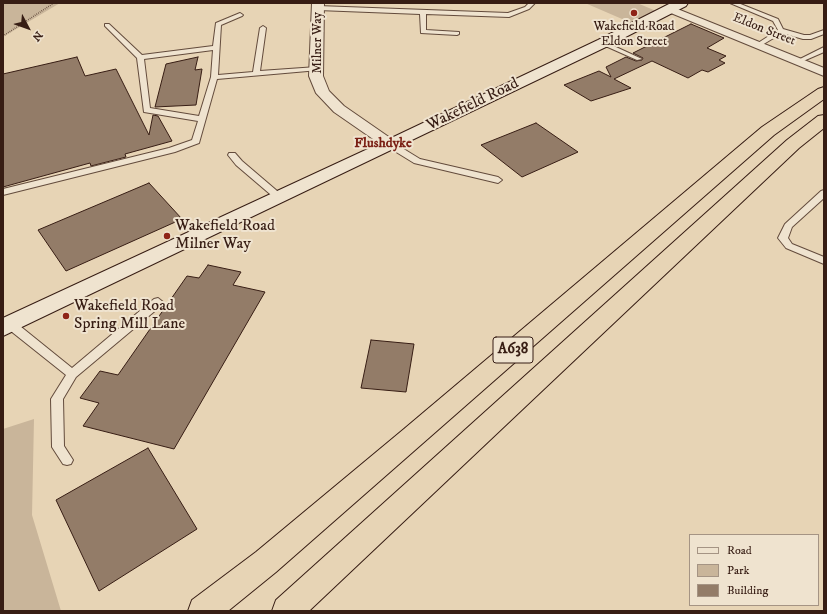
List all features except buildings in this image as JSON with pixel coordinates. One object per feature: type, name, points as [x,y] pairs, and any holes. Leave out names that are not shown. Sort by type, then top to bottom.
[{"type":"highway","name":"A638","points":[[203,611],[266,562],[325,512],[768,131],[824,92]]},
{"type":"highway","name":"A638","points":[[287,611],[793,144],[824,120]]},
{"type":"main road","name":"Wakefield Road","points":[[7,326],[391,145],[603,43],[676,6]]},
{"type":"street","name":"Milner Way","points":[[318,6],[316,76],[323,93],[338,109],[391,145]]},
{"type":"street","name":"Eldon Street","points":[[676,6],[760,44],[789,59],[824,72]]},
{"type":"lane","points":[[392,11],[393,3]]},
{"type":"lane","points":[[318,6],[392,11],[509,14],[527,8],[532,3]]},
{"type":"lane","points":[[733,3],[776,20],[781,31]]},
{"type":"lane","points":[[422,12],[423,32],[457,33]]},
{"type":"lane","points":[[3,192],[172,150],[196,141],[214,76],[218,24],[240,15]]},
{"type":"lane","points":[[107,25],[140,58],[147,110],[202,119]]},
{"type":"lane","points":[[256,74],[263,28]]},
{"type":"lane","points":[[760,44],[781,31],[811,37],[824,32]]},
{"type":"lane","points":[[603,43],[639,59]]},
{"type":"lane","points":[[140,58],[217,47]]},
{"type":"lane","points":[[789,59],[824,49]]},
{"type":"lane","points":[[214,76],[317,69]]},
{"type":"lane","points":[[391,145],[418,161],[498,180]]},
{"type":"lane","points":[[232,155],[239,163],[280,198]]},
{"type":"lane","points":[[824,193],[788,226],[783,238],[789,246],[809,256],[824,261]]},
{"type":"lane","points":[[67,460],[58,447],[57,399],[72,374],[158,302]]},
{"type":"lane","points":[[7,326],[72,374]]},
{"type":"path","points":[[3,36],[54,3]]},
{"type":"green space","points":[[3,3],[60,3],[3,37]]},
{"type":"green space","points":[[585,3],[637,3],[661,13],[636,25]]},
{"type":"green space","points":[[34,419],[32,515],[61,611],[3,611],[3,429]]},
{"type":"place","name":"Wakefield Road Eldon Street","points":[[634,13]]},
{"type":"place","name":"Wakefield Road Milner Way","points":[[167,236]]},
{"type":"place","name":"Wakefield Road Spring Mill Lane","points":[[66,316]]},
{"type":"district","name":"Flushdyke","points":[[383,144]]}]
